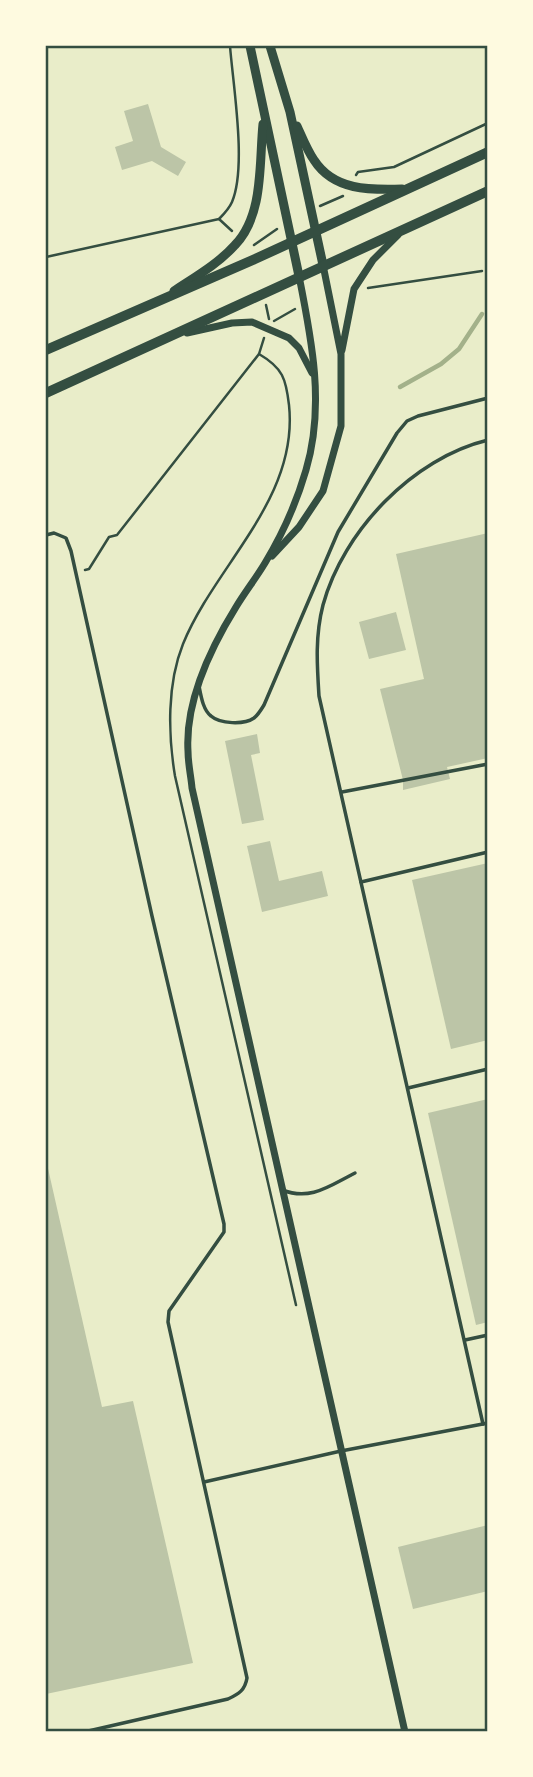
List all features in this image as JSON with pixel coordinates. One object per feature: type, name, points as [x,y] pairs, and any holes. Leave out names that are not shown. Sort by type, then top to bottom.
[{"type":"main road","points":[[46,350],[317,231],[488,152]]},
{"type":"main road","points":[[46,393],[488,191]]},
{"type":"street","points":[[250,46],[311,332],[316,413],[305,471],[286,522],[266,561],[235,607],[209,656],[198,684],[187,750],[192,788],[405,1731]]},
{"type":"street","points":[[270,46],[290,111],[341,354]]},
{"type":"street","points":[[290,111],[314,161],[331,178],[357,188],[408,189]]},
{"type":"street","points":[[161,300],[218,261],[236,245],[245,231],[251,219],[258,189],[263,116]]},
{"type":"street","points":[[266,561],[299,527],[323,491],[341,426],[341,354],[354,289],[373,260],[401,232]]},
{"type":"street","points":[[166,338],[232,323],[251,322],[289,338],[299,348],[315,379]]},
{"type":"lane","points":[[198,684],[209,716],[220,721],[246,722],[256,717],[264,705],[338,532],[397,433],[407,421],[418,416],[488,398]]},
{"type":"lane","points":[[204,1482],[341,1451],[485,1423],[319,696],[316,651],[324,604],[342,560],[369,519],[412,475],[454,452],[488,440]]},
{"type":"lane","points":[[46,535],[54,533],[66,537],[76,573],[224,1224],[224,1232],[169,1311],[168,1322],[247,1678],[246,1687],[228,1699],[84,1731]]},
{"type":"lane","points":[[341,793],[488,764]]},
{"type":"lane","points":[[361,882],[488,852]]},
{"type":"lane","points":[[407,1088],[488,1069]]},
{"type":"lane","points":[[282,1190],[297,1196],[317,1192],[355,1172]]},
{"type":"lane","points":[[465,1340],[488,1335]]},
{"type":"path","points":[[46,257],[219,219],[231,205],[237,186],[238,132],[230,46]]},
{"type":"path","points":[[354,289],[482,271]]},
{"type":"path","points":[[76,573],[89,569],[109,537],[117,535],[259,354],[268,328]]},
{"type":"path","points":[[259,354],[275,363],[283,375],[290,412],[287,443],[278,478],[251,533],[208,597],[183,645],[174,676],[170,745],[296,1305]]},
{"type":"building","points":[[148,104],[161,147],[186,162],[178,176],[152,161],[122,170],[115,147],[133,141],[124,111]]},
{"type":"building","points":[[488,533],[488,758],[447,767],[450,779],[403,790],[403,780],[380,689],[424,679],[396,554]]},
{"type":"building","points":[[396,612],[406,650],[369,659],[359,622]]},
{"type":"building","points":[[257,734],[260,753],[251,755],[264,820],[242,824],[225,741]]},
{"type":"building","points":[[270,841],[279,881],[322,871],[328,896],[262,912],[247,846]]},
{"type":"building","points":[[488,863],[488,1040],[451,1049],[412,880]]},
{"type":"building","points":[[488,1099],[488,1322],[476,1325],[428,1113]]},
{"type":"building","points":[[47,1164],[102,1407],[133,1401],[193,1663],[46,1694]]},
{"type":"building","points":[[488,1525],[488,1591],[413,1609],[398,1547]]},
{"type":"waterway","points":[[400,387],[441,364],[459,349],[482,314]]}]
